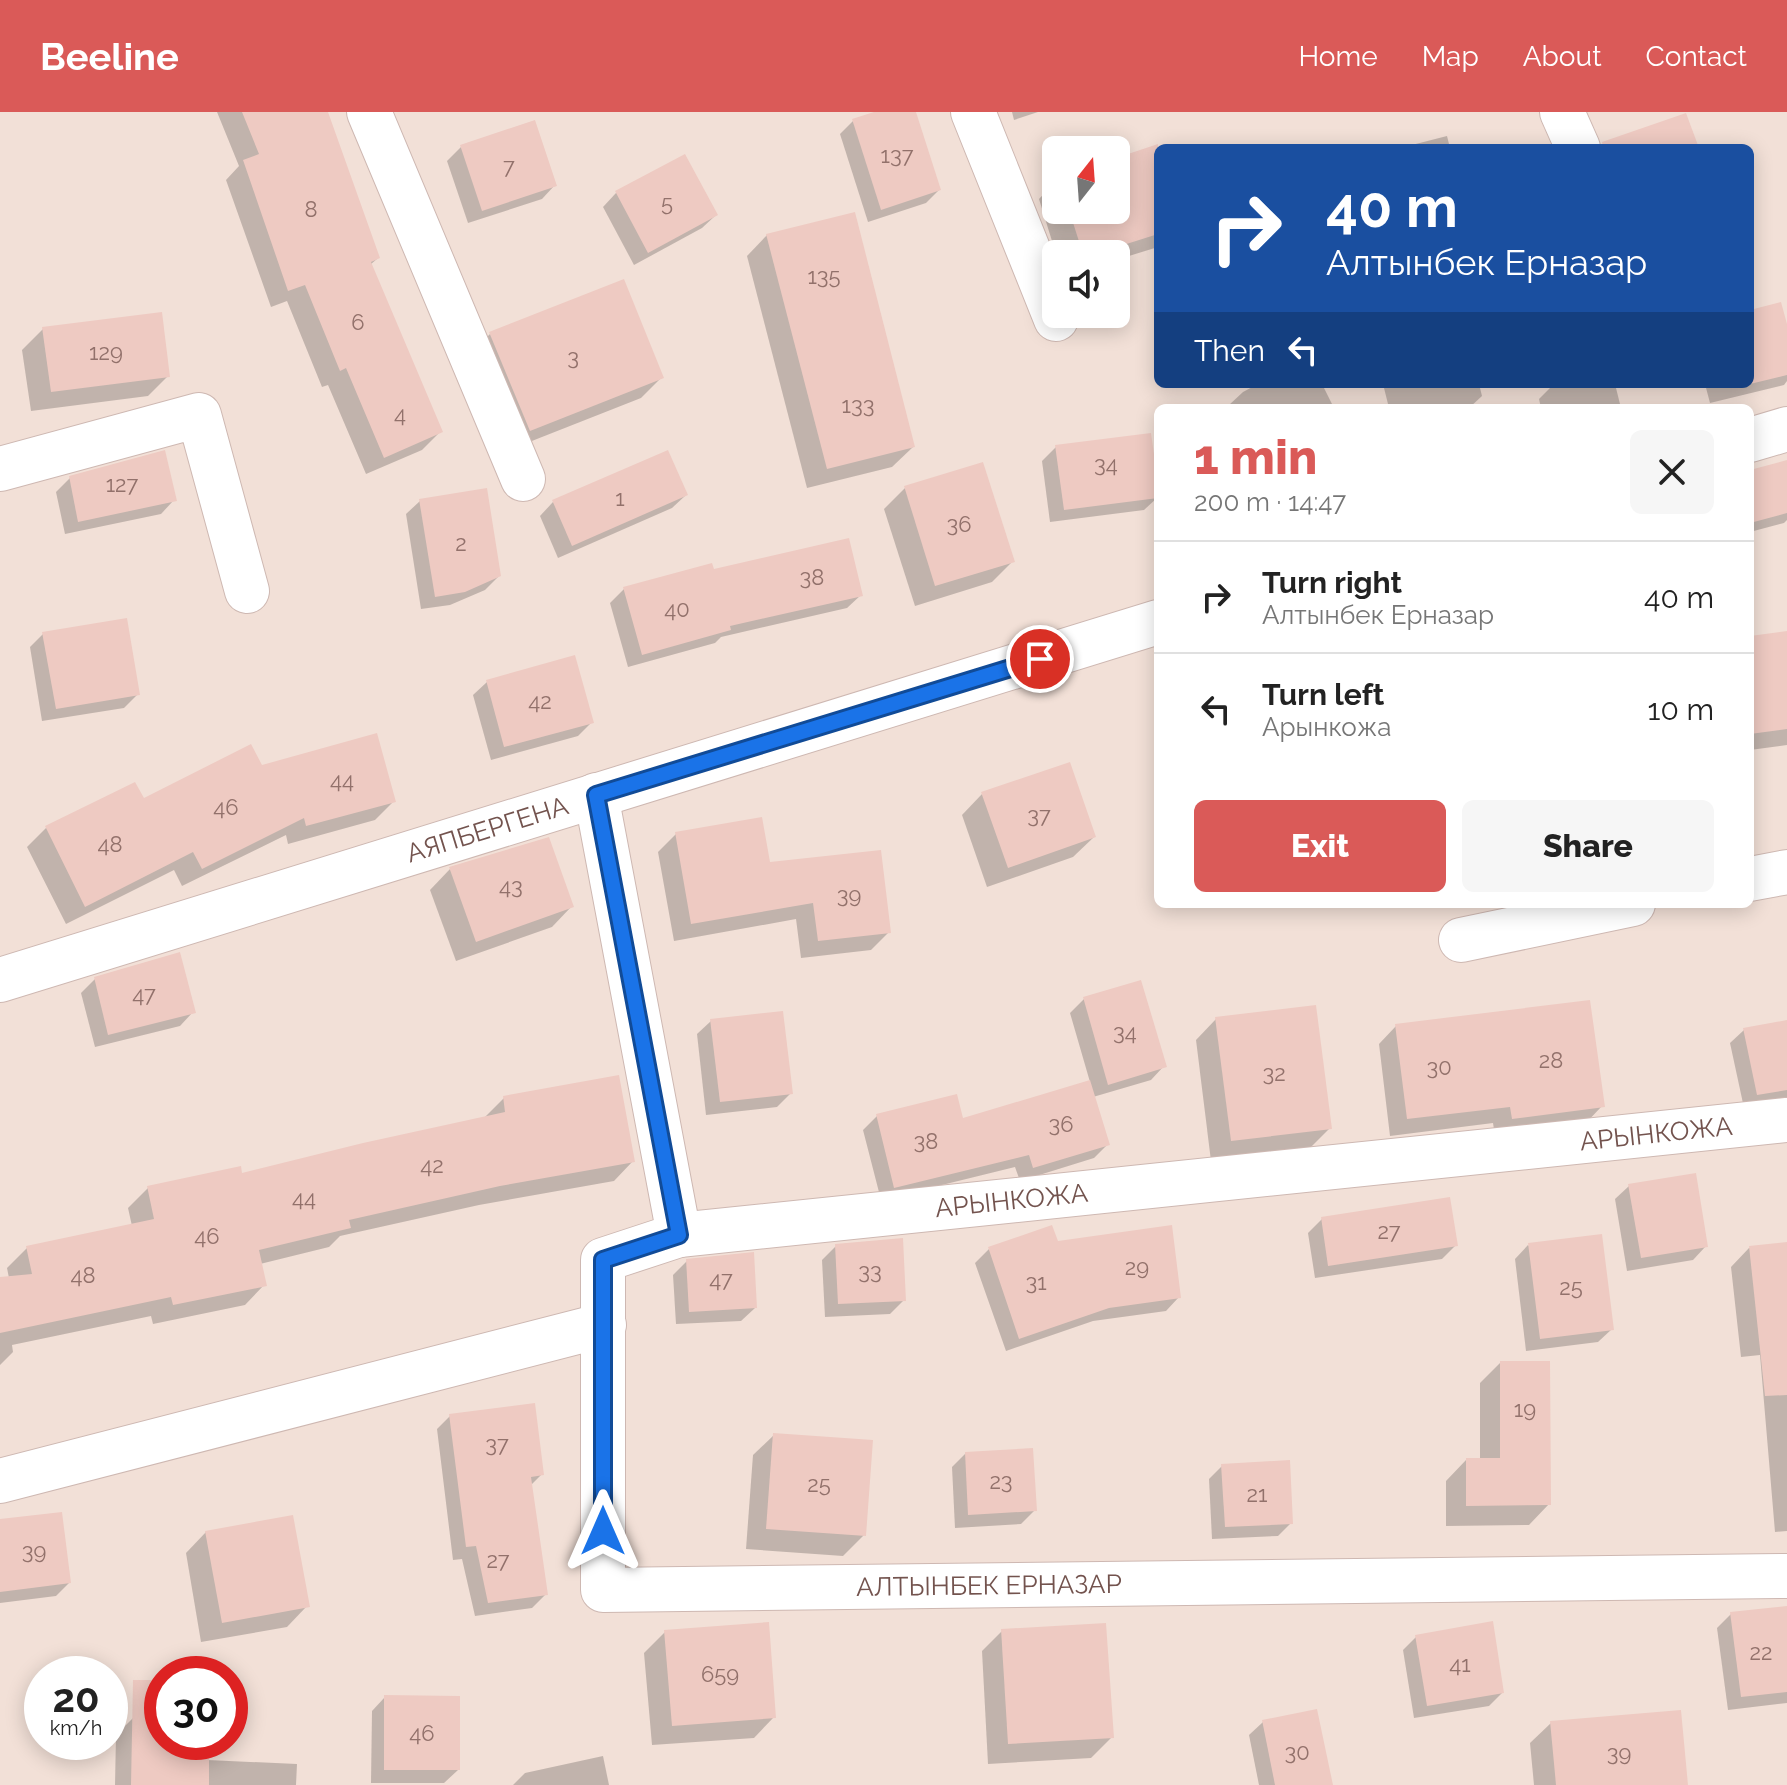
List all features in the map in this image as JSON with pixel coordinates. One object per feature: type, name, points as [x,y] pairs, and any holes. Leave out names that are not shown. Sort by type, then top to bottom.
[{"type":"street","points":[[369,112],[523,479]]},
{"type":"street","points":[[973,112],[1042,284]]},
{"type":"street","points":[[1562,112],[1576,144]]},
{"type":"street","points":[[0,469],[199,415],[247,591]]},
{"type":"street","points":[[1754,439],[1787,429]]},
{"type":"street","name":"АЯПБЕРГЕНА","points":[[0,980],[1154,623]]},
{"type":"street","points":[[596,795],[679,1235]]},
{"type":"street","points":[[1754,878],[1787,872]]},
{"type":"street","points":[[1461,940],[1614,908]]},
{"type":"street","name":"АРЫНКОЖА","points":[[679,1235],[1787,1120]]},
{"type":"street","name":"АЛТЫНБЕК ЕРНАЗАР","points":[[679,1235],[603,1260],[603,1590],[1787,1576]]},
{"type":"street","points":[[0,1481],[604,1325]]},
{"type":"shaded area","points":[[0,112],[1787,112],[1787,1785],[0,1785]]},
{"type":"building","points":[[242,112],[328,112],[380,258],[371,262],[443,432],[384,458],[346,368],[340,371],[305,285],[288,291],[243,160],[259,154]]},
{"type":"building","points":[[874,112],[916,112],[941,190],[881,210],[852,119]]},
{"type":"building","points":[[1686,113],[1698,144],[1602,144]]},
{"type":"building","points":[[535,120],[557,186],[482,211],[460,145]]},
{"type":"building","points":[[1154,145],[1154,235],[1130,243],[1130,240],[1079,240],[1073,224],[1130,224],[1130,153]]},
{"type":"building","points":[[685,154],[718,215],[648,253],[615,191]]},
{"type":"building","points":[[855,212],[915,447],[827,469],[766,234]]},
{"type":"building","points":[[624,279],[664,378],[530,431],[489,332]]},
{"type":"building","points":[[1781,302],[1787,324],[1787,375],[1754,383],[1754,309]]},
{"type":"building","points":[[162,312],[170,377],[51,392],[42,327]]},
{"type":"building","points":[[1151,433],[1154,499],[1064,510],[1055,445]]},
{"type":"building","points":[[165,450],[177,501],[78,522],[69,476]]},
{"type":"building","points":[[668,450],[688,495],[572,546],[552,500]]},
{"type":"building","points":[[1787,460],[1787,513],[1754,522],[1754,469]]},
{"type":"building","points":[[983,462],[1015,562],[935,586],[904,486]]},
{"type":"building","points":[[487,488],[501,576],[465,592],[435,597],[419,499]]},
{"type":"building","points":[[849,538],[863,596],[730,626],[731,630],[642,655],[623,587],[712,563],[714,569]]},
{"type":"building","points":[[127,618],[140,695],[56,709],[42,632]]},
{"type":"building","points":[[1787,631],[1787,729],[1754,733],[1754,635]]},
{"type":"building","points":[[575,655],[594,723],[504,747],[486,680]]},
{"type":"building","points":[[377,733],[396,802],[306,826],[304,818],[202,869],[193,852],[85,907],[45,826],[135,782],[144,798],[251,744],[262,765]]},
{"type":"building","points":[[1070,762],[1096,837],[1008,868],[981,792]]},
{"type":"building","points":[[762,817],[770,862],[881,850],[891,933],[818,941],[813,903],[691,924],[675,832]]},
{"type":"building","points":[[549,837],[574,907],[476,942],[449,867]]},
{"type":"building","points":[[180,952],[196,1013],[108,1035],[94,977]]},
{"type":"building","points":[[1141,980],[1167,1067],[1108,1085],[1083,997]]},
{"type":"building","points":[[1590,1000],[1605,1107],[1512,1119],[1510,1107],[1407,1119],[1395,1024]]},
{"type":"building","points":[[1316,1005],[1332,1129],[1231,1141],[1215,1017]]},
{"type":"building","points":[[783,1011],[793,1094],[720,1102],[710,1019]]},
{"type":"building","points":[[1787,1020],[1787,1090],[1757,1095],[1743,1028]]},
{"type":"building","points":[[619,1075],[635,1162],[500,1186],[349,1220],[351,1228],[259,1250],[267,1286],[173,1305],[171,1297],[0,1333],[0,1277],[32,1274],[26,1246],[154,1219],[147,1186],[241,1166],[242,1173],[505,1112],[503,1096]]},
{"type":"building","points":[[1090,1080],[1110,1145],[1033,1168],[1029,1155],[894,1188],[876,1114],[957,1094],[963,1118]]},
{"type":"building","points":[[1696,1173],[1708,1247],[1641,1258],[1628,1184]]},
{"type":"building","points":[[1450,1197],[1458,1246],[1328,1266],[1321,1217]]},
{"type":"building","points":[[1052,1225],[1058,1241],[1172,1225],[1181,1298],[1109,1308],[1019,1339],[988,1247]]},
{"type":"building","points":[[1602,1234],[1614,1330],[1540,1339],[1528,1243]]},
{"type":"building","points":[[903,1238],[906,1301],[838,1304],[835,1244]]},
{"type":"building","points":[[1787,1242],[1787,1395],[1765,1396],[1749,1246]]},
{"type":"building","points":[[754,1252],[757,1308],[689,1312],[686,1259]]},
{"type":"building","points":[[1500,1361],[1550,1361],[1551,1505],[1466,1506],[1466,1458],[1500,1458]]},
{"type":"building","points":[[535,1403],[544,1475],[531,1477],[548,1595],[488,1603],[476,1546],[466,1547],[449,1414]]},
{"type":"building","points":[[773,1433],[873,1440],[866,1536],[766,1529]]},
{"type":"building","points":[[1033,1448],[1037,1511],[968,1515],[965,1452]]},
{"type":"building","points":[[1290,1460],[1293,1524],[1225,1527],[1221,1464]]},
{"type":"building","points":[[62,1512],[71,1583],[0,1592],[0,1519]]},
{"type":"building","points":[[293,1515],[310,1607],[222,1623],[205,1531]]},
{"type":"building","points":[[1787,1606],[1787,1692],[1741,1697],[1730,1612]]},
{"type":"building","points":[[1493,1621],[1504,1693],[1427,1706],[1415,1635]]},
{"type":"building","points":[[769,1622],[776,1718],[672,1726],[664,1630]]},
{"type":"building","points":[[1106,1623],[1114,1738],[1008,1744],[1001,1629]]},
{"type":"building","points":[[133,1680],[144,1680],[144,1760],[209,1760],[209,1785],[131,1785]]},
{"type":"building","points":[[384,1695],[460,1696],[460,1770],[384,1770]]},
{"type":"building","points":[[1317,1709],[1333,1785],[1275,1785],[1262,1720]]},
{"type":"building","points":[[1681,1710],[1688,1785],[1556,1785],[1550,1721]]},
{"type":"route","points":[[603,1531],[603,1260],[679,1235],[596,795],[1040,659]]}]
